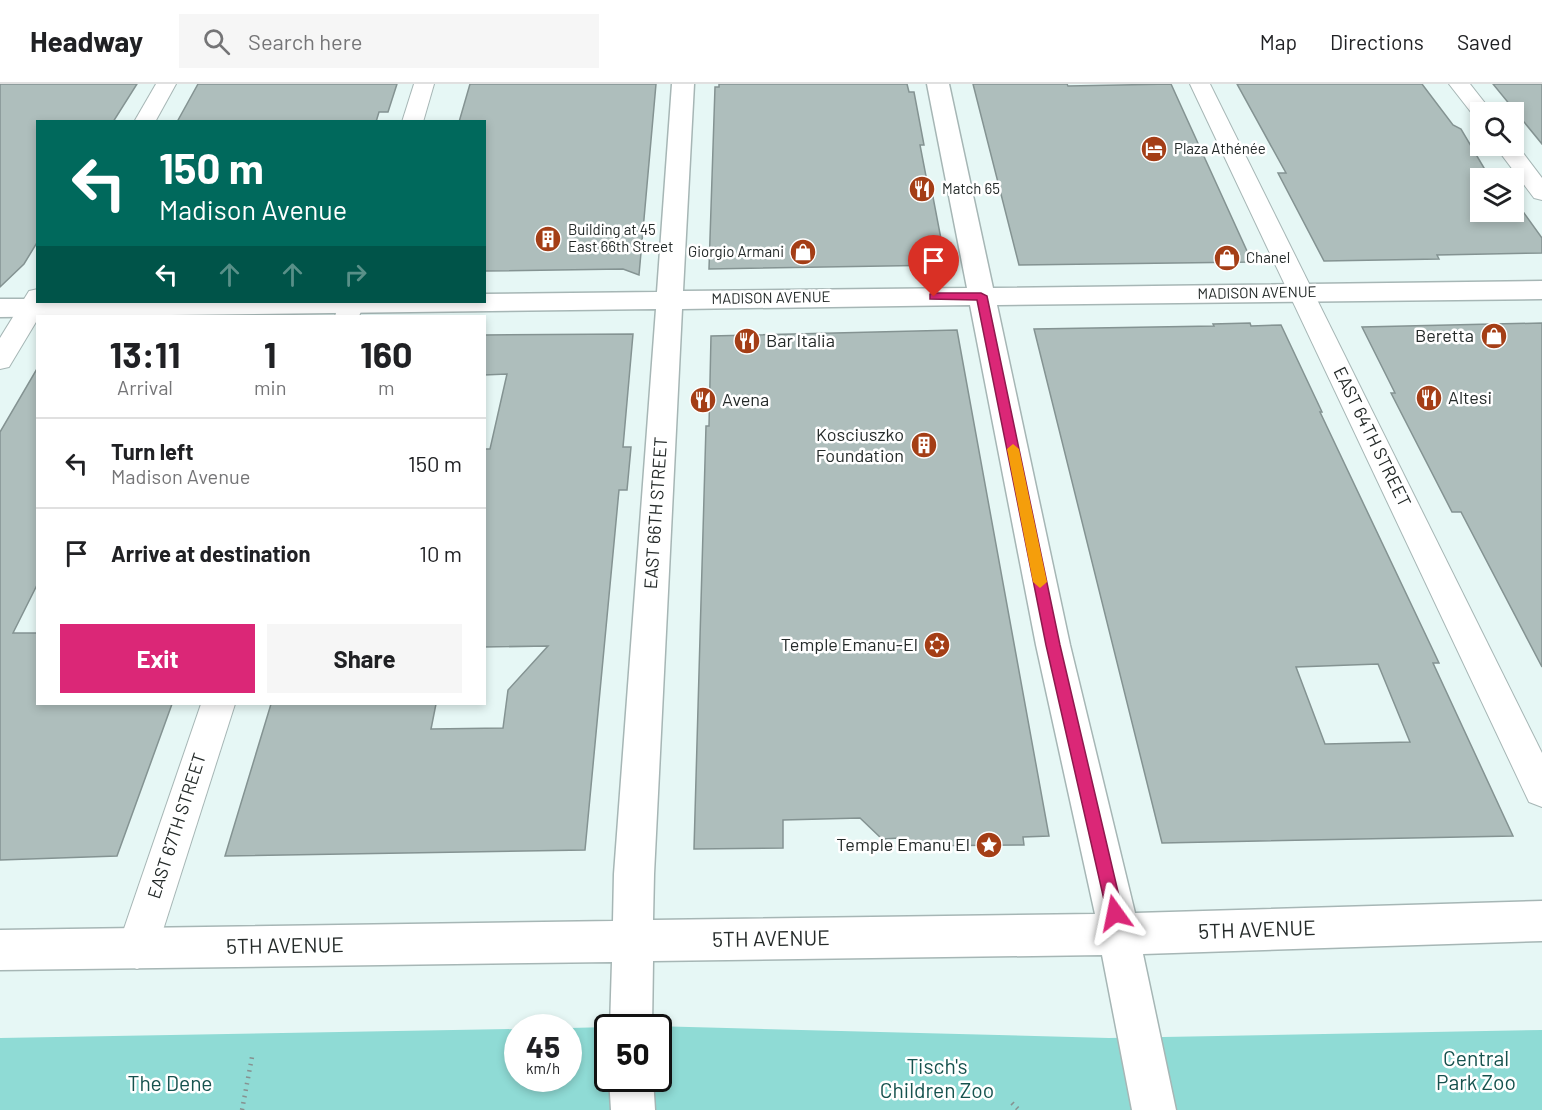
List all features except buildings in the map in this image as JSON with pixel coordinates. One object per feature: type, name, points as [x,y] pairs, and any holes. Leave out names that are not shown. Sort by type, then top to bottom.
[{"type":"main road","name":"EAST 66TH STREET","points":[[631,1014],[634,874],[683,84]]},
{"type":"main road","points":[[938,84],[1053,645],[1120,934],[1154,1110]]},
{"type":"main road","name":"MADISON AVENUE","points":[[0,308],[34,303],[350,307],[669,300],[1542,290]]},
{"type":"main road","name":"5TH AVENUE","points":[[0,950],[1120,934],[1542,921]]},
{"type":"main road","points":[[632,1092],[633,1110]]},
{"type":"street","points":[[145,120],[166,84]]},
{"type":"street","points":[[412,120],[424,84]]},
{"type":"street","name":"EAST 64TH STREET","points":[[1200,84],[1542,790]]},
{"type":"street","points":[[1459,84],[1473,102]]},
{"type":"street","points":[[1514,156],[1542,193]]},
{"type":"street","points":[[0,360],[34,303]]},
{"type":"street","name":"EAST 67TH STREET","points":[[137,949],[218,705]]},
{"type":"path","points":[[242,1110],[252,1057]]},
{"type":"path","points":[[1012,1103],[1019,1110]]},
{"type":"green space","points":[[594,1027],[594,1092],[672,1092],[672,1027],[1109,1038],[1542,1030],[1542,1110],[0,1110],[0,1038],[504,1029],[504,1092],[582,1092],[582,1028]]},
{"type":"slow traffic","points":[[1013,449],[1040,582]]},
{"type":"place","name":"Plaza Athénée","points":[[1154,149]]},
{"type":"place","name":"Match 65","points":[[922,189]]},
{"type":"place","name":"Building at 45 East 66th Street","points":[[548,239]]},
{"type":"place","name":"Giorgio Armani","points":[[803,252]]},
{"type":"place","name":"Chanel","points":[[1227,258]]},
{"type":"place","name":"Beretta","points":[[1494,336]]},
{"type":"place","name":"Bar Italia","points":[[747,341]]},
{"type":"place","name":"Altesi","points":[[1429,398]]},
{"type":"place","name":"Avena","points":[[703,400]]},
{"type":"place","name":"Kosciuszko Foundation","points":[[924,445]]},
{"type":"place","name":"Temple Emanu-El","points":[[937,645]]},
{"type":"place","name":"Temple Emanu El","points":[[989,845]]},
{"type":"route","points":[[934,297],[981,296],[1053,645],[1115,913]]},
{"type":"park label","name":"Central Park Zoo","points":[[1476,1071]]},
{"type":"park label","name":"Tisch's Children Zoo","points":[[937,1079]]},
{"type":"park label","name":"The Dene","points":[[170,1084]]}]
